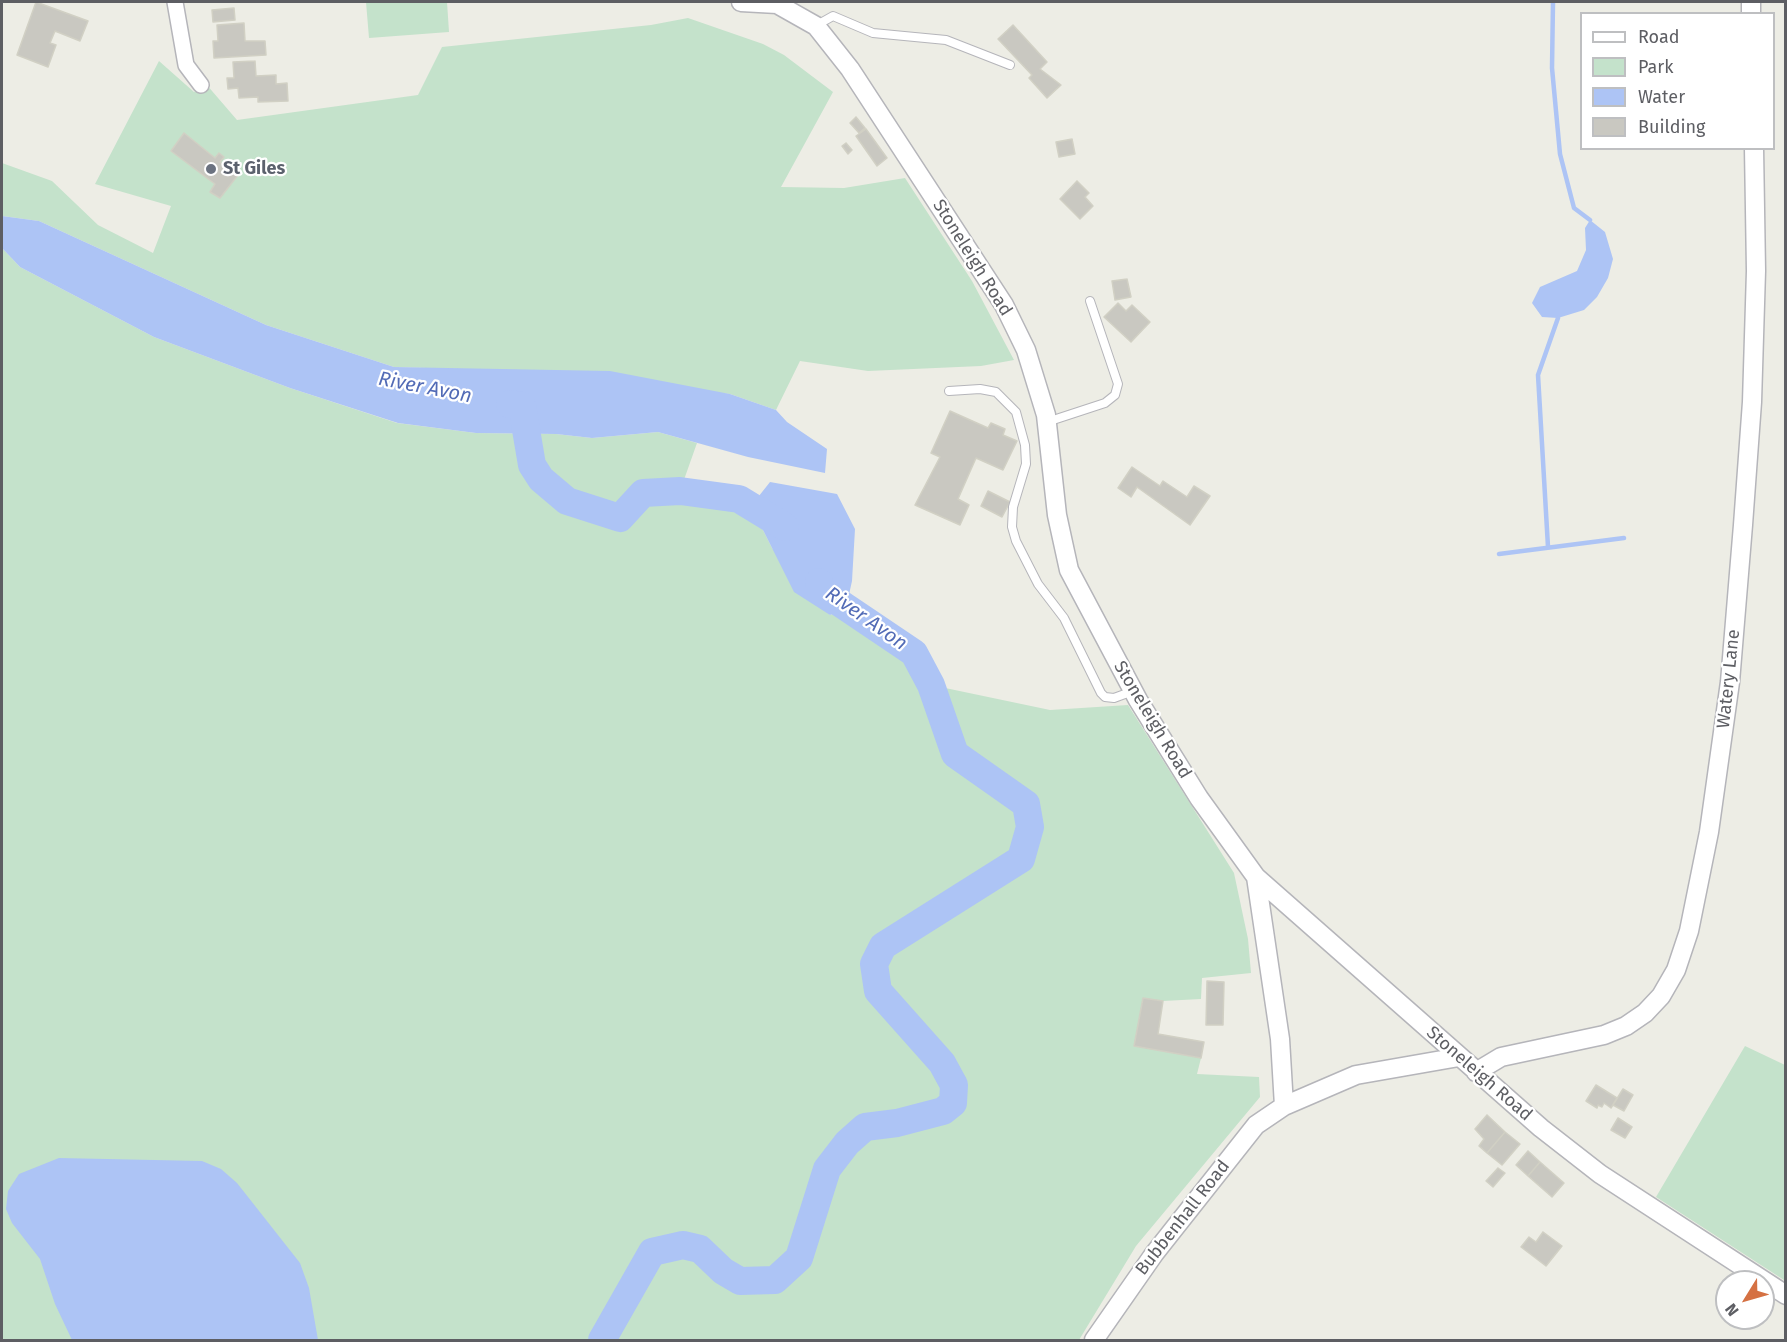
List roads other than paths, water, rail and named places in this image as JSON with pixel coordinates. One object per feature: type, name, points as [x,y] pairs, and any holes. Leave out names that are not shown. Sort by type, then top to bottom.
[{"type":"street","points":[[175,2],[186,65],[201,86]]},
{"type":"street","name":"Stoneleigh Road","points":[[741,2],[777,4],[816,26],[850,69],[1004,305],[1026,351],[1047,422],[1057,515],[1069,570],[1133,691],[1199,798],[1256,877],[1476,1072],[1600,1174],[1785,1295]]},
{"type":"street","name":"Watery Lane","points":[[1476,1072],[1501,1057],[1604,1035],[1626,1026],[1645,1013],[1662,996],[1676,970],[1689,931],[1709,832],[1730,682],[1752,402],[1756,283],[1754,150]]},
{"type":"street","points":[[1256,877],[1280,1040],[1284,1106]]},
{"type":"street","name":"Bubbenhall Road","points":[[1094,1341],[1154,1254],[1256,1125],[1284,1106],[1356,1075],[1459,1057]]},
{"type":"lane","points":[[816,26],[833,16],[873,33],[946,40],[1010,65]]},
{"type":"lane","points":[[1047,422],[1105,403],[1115,395],[1118,384],[1090,301]]},
{"type":"lane","points":[[949,391],[980,389],[996,392],[1016,412],[1025,445],[1026,464],[1013,507],[1012,527],[1016,541],[1038,584],[1064,618],[1085,656],[1101,693],[1105,697],[1114,698],[1133,691]]},
{"type":"water","points":[[2,216],[39,221],[266,325],[394,367],[610,371],[730,394],[776,410],[787,422],[827,449],[825,473],[748,457],[658,432],[592,438],[556,434],[476,433],[398,423],[290,388],[154,337],[20,267],[2,248]]},
{"type":"water","points":[[1590,220],[1605,232],[1613,259],[1608,278],[1597,297],[1584,310],[1558,318],[1542,317],[1532,303],[1540,287],[1577,271],[1586,250],[1585,228]]},
{"type":"water","points":[[770,482],[837,494],[855,529],[852,581],[846,608],[830,615],[794,592],[751,506]]},
{"type":"water","points":[[59,1158],[202,1161],[221,1169],[237,1183],[300,1263],[309,1288],[318,1340],[72,1340],[55,1304],[40,1259],[12,1223],[6,1209],[8,1191],[19,1174]]},
{"type":"waterway","points":[[1553,2],[1552,68],[1560,154],[1574,208],[1590,220]]},
{"type":"waterway","points":[[1548,547],[1538,375],[1558,318]]},
{"type":"waterway","name":"River Avon","points":[[510,404],[522,406],[532,465],[541,479],[567,501],[620,518],[643,493],[680,491],[739,499],[785,527]]},
{"type":"waterway","points":[[1499,554],[1624,538]]},
{"type":"waterway","name":"River Avon","points":[[602,1340],[652,1252],[683,1245],[700,1249],[723,1271],[740,1281],[775,1280],[799,1258],[827,1169],[847,1143],[865,1127],[897,1123],[943,1111],[953,1103],[954,1085],[942,1063],[878,991],[874,964],[883,946],[1021,859],[1030,827],[1026,804],[955,754],[931,685],[914,653],[822,591],[819,582]]},
{"type":"place","name":"St Giles","points":[[211,169]]}]
